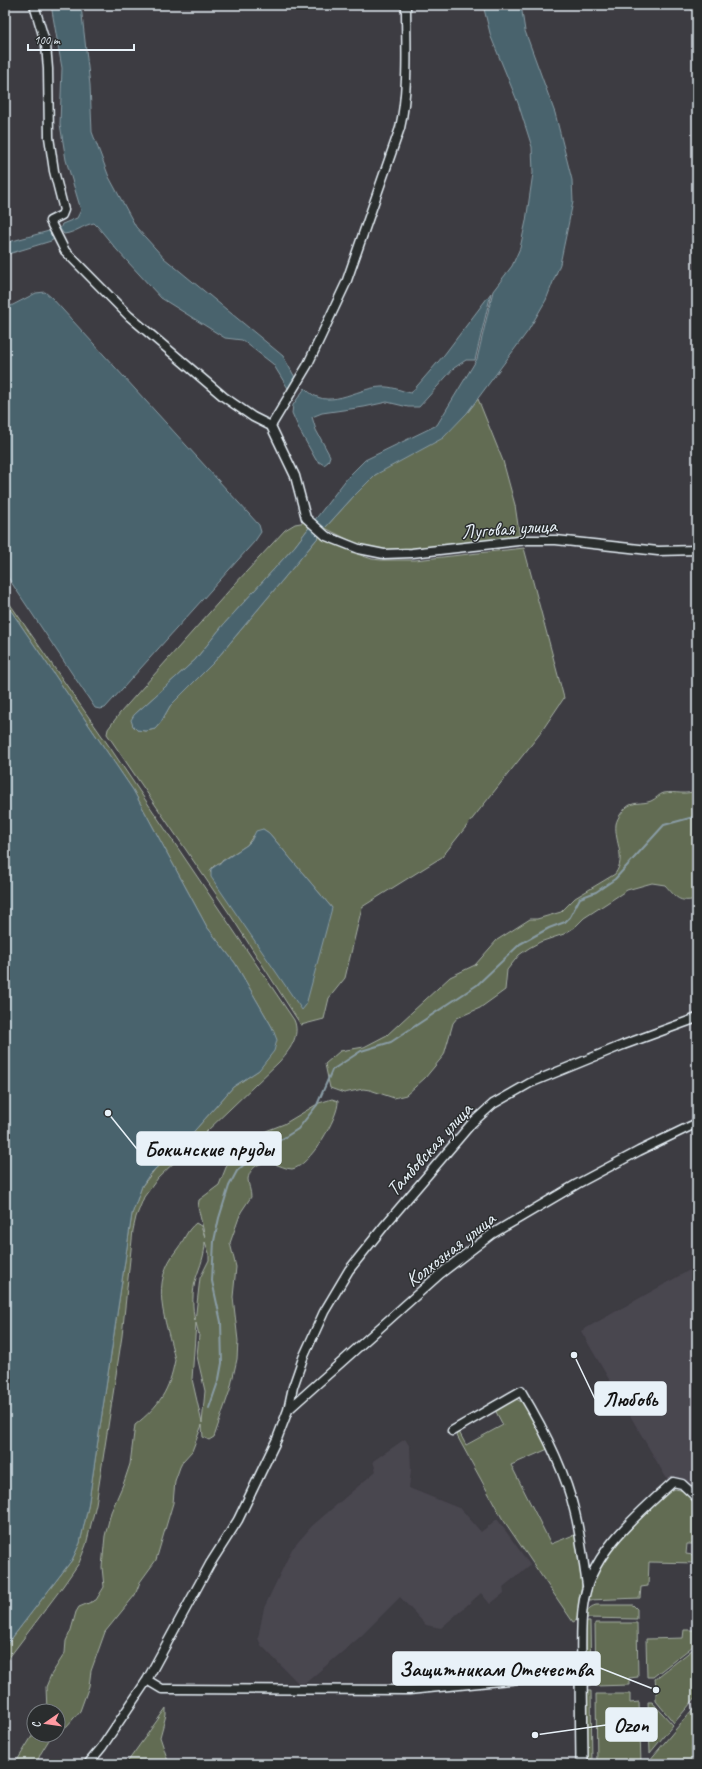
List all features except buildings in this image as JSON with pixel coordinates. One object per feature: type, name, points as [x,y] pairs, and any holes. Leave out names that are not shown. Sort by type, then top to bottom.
[{"type":"street","points":[[34,5],[46,45],[48,69],[49,137],[54,171],[64,210],[62,215],[50,221],[65,251],[129,316],[224,396],[253,417],[271,426],[307,366],[346,283],[400,128],[403,117],[405,87],[406,5]]},
{"type":"street","name":"Луговая улица","points":[[271,426],[295,476],[306,518],[326,536],[359,549],[384,554],[412,553],[534,540],[556,540],[658,551],[697,550]]},
{"type":"street","name":"Тамбовская улица","points":[[88,1764],[102,1747],[147,1680],[210,1564],[238,1520],[266,1463],[288,1410],[293,1387],[303,1358],[324,1312],[348,1270],[418,1184],[472,1123],[493,1104],[530,1083],[623,1045],[697,1018]]},
{"type":"street","name":"Колхозная улица","points":[[288,1410],[440,1274],[492,1234],[577,1184],[639,1151],[697,1123]]},
{"type":"street","points":[[452,1431],[521,1391],[544,1430],[558,1461],[570,1495],[575,1514],[587,1585]]},
{"type":"street","points":[[582,1764],[582,1606],[593,1569],[606,1549],[646,1507],[673,1482],[682,1484],[697,1498]]},
{"type":"street","points":[[147,1680],[162,1689],[409,1690],[582,1673]]},
{"type":"shaded area","points":[[697,1266],[697,1481],[691,1485],[671,1486],[581,1331]]},
{"type":"shaded area","points":[[405,1439],[410,1447],[411,1470],[409,1488],[461,1509],[481,1532],[497,1519],[530,1565],[503,1587],[504,1593],[490,1604],[481,1593],[441,1628],[426,1625],[400,1597],[360,1637],[303,1685],[300,1685],[261,1645],[258,1638],[264,1608],[292,1549],[312,1526],[376,1471],[373,1461]]},
{"type":"green space","points":[[478,399],[503,461],[515,505],[520,539],[385,551],[361,546],[325,528],[375,475],[467,413]]},
{"type":"green space","points":[[306,522],[311,525],[295,546],[224,624],[195,660],[134,715],[133,726],[137,730],[146,731],[155,729],[161,722],[170,706],[214,662],[321,534],[354,553],[372,559],[381,560],[415,560],[524,548],[564,698],[539,735],[442,857],[362,907],[345,978],[329,998],[324,1019],[301,1025],[231,916],[107,734],[108,729],[120,713],[234,585],[285,530],[295,524]],"holes":[[[263,829],[269,833],[332,908],[210,872],[214,866],[247,845],[253,836]]]},
{"type":"green space","points":[[5,597],[111,749],[294,1020],[296,1032],[293,1043],[279,1062],[158,1178],[144,1197],[136,1217],[133,1230],[122,1336],[96,1504],[86,1545],[79,1563],[5,1663],[5,1647],[72,1560],[80,1543],[88,1507],[132,1214],[142,1186],[156,1168],[177,1153],[188,1138],[233,1087],[259,1070],[272,1027],[235,963],[207,927],[133,790],[5,602]]},
{"type":"green space","points":[[697,790],[697,899],[682,900],[675,896],[665,885],[652,883],[627,890],[584,918],[575,927],[564,934],[540,942],[529,948],[519,955],[507,970],[505,990],[480,1008],[457,1018],[453,1023],[444,1055],[425,1078],[406,1095],[394,1098],[370,1090],[363,1089],[344,1093],[330,1088],[325,1064],[340,1051],[364,1047],[387,1035],[450,977],[475,965],[497,940],[530,919],[537,919],[561,912],[575,898],[615,874],[620,862],[616,824],[625,808],[632,804],[649,802],[664,793],[689,793]]},
{"type":"green space","points":[[332,1099],[338,1101],[334,1118],[322,1140],[314,1151],[299,1166],[292,1169],[266,1163],[254,1167],[249,1174],[248,1181],[251,1197],[241,1212],[230,1243],[236,1267],[233,1297],[238,1341],[237,1359],[230,1390],[214,1437],[209,1440],[203,1437],[202,1425],[192,1451],[180,1467],[175,1481],[173,1503],[156,1560],[140,1582],[135,1595],[105,1632],[91,1671],[89,1686],[80,1711],[66,1727],[66,1703],[47,1703],[46,1687],[51,1675],[65,1653],[66,1641],[76,1612],[79,1607],[96,1600],[104,1587],[102,1567],[105,1536],[111,1512],[130,1464],[135,1425],[151,1411],[162,1397],[173,1371],[175,1360],[162,1302],[161,1289],[164,1275],[169,1262],[188,1232],[196,1223],[201,1226],[205,1237],[198,1207],[199,1200],[219,1185],[229,1160],[266,1131],[284,1124],[319,1103]],"holes":[[[205,1242],[209,1253],[209,1260],[200,1278],[195,1321],[193,1294]],[[196,1323],[199,1335],[197,1356],[205,1391],[202,1423],[192,1379]]]},
{"type":"green space","points":[[515,1399],[526,1406],[530,1412],[548,1449],[511,1465],[551,1544],[576,1534],[582,1584],[577,1620],[573,1622],[502,1518],[456,1434],[458,1430],[466,1445],[503,1425],[495,1410]]},
{"type":"green space","points":[[675,1489],[685,1491],[697,1501],[697,1544],[687,1544],[686,1554],[693,1555],[693,1546],[697,1546],[697,1563],[649,1562],[648,1586],[641,1587],[640,1598],[588,1600],[596,1570],[609,1552],[646,1512],[668,1493]]},
{"type":"green space","points":[[596,1605],[633,1605],[637,1609],[637,1619],[586,1618],[589,1609]]},
{"type":"green space","points":[[586,1622],[590,1622],[591,1686],[586,1685]]},
{"type":"green space","points":[[595,1623],[637,1623],[638,1677],[629,1678],[629,1685],[596,1686]]},
{"type":"green space","points":[[684,1630],[697,1630],[697,1643],[653,1677],[647,1677],[646,1639],[683,1638]]},
{"type":"green space","points":[[697,1646],[697,1696],[674,1723],[656,1701],[656,1693],[660,1690],[659,1687],[656,1686],[655,1679]]},
{"type":"green space","points":[[586,1691],[591,1691],[592,1764],[586,1764]]},
{"type":"green space","points":[[596,1694],[630,1694],[630,1703],[639,1702],[640,1764],[597,1764]]},
{"type":"green space","points":[[648,1702],[652,1702],[673,1725],[650,1753]]},
{"type":"green space","points":[[697,1704],[697,1764],[647,1764],[649,1761]]},
{"type":"green space","points":[[166,1708],[166,1715],[160,1737],[169,1764],[126,1764]]},
{"type":"green space","points":[[28,1743],[47,1743],[36,1764],[15,1764]]},
{"type":"water","points":[[51,5],[81,6],[90,85],[92,132],[109,177],[136,227],[164,258],[283,356],[297,381],[289,390],[273,364],[242,340],[225,338],[161,298],[94,223],[64,234],[60,229],[62,224],[77,218],[81,210],[66,160],[60,124],[62,68]]},
{"type":"water","points":[[483,5],[521,5],[525,31],[555,113],[572,180],[573,202],[560,264],[546,300],[528,331],[467,413],[443,438],[375,475],[325,528],[314,521],[348,477],[365,460],[437,425],[477,359],[493,291],[512,266],[520,248],[526,221],[533,173],[532,147],[518,103],[491,37]]},
{"type":"water","points":[[49,231],[52,232],[54,239],[51,241],[5,255],[5,243]]},
{"type":"water","points":[[45,292],[259,525],[261,532],[255,541],[105,708],[100,709],[95,708],[5,573],[5,309],[36,293]]},
{"type":"water","points":[[491,293],[475,360],[466,360],[454,368],[419,407],[408,407],[387,402],[322,413],[312,417],[316,430],[330,456],[328,462],[324,465],[316,460],[292,413],[293,405],[305,388],[322,399],[342,397],[371,388],[381,387],[393,388],[411,393],[444,355]]},
{"type":"water","points":[[311,525],[321,534],[214,662],[170,706],[161,722],[155,729],[146,731],[137,730],[133,726],[131,720],[134,715],[195,660],[224,624],[295,546]]},
{"type":"water","points":[[5,602],[133,790],[207,927],[235,963],[272,1027],[277,1040],[274,1051],[259,1070],[233,1087],[188,1138],[177,1153],[162,1162],[149,1175],[142,1186],[132,1214],[88,1507],[80,1543],[72,1560],[5,1647]]},
{"type":"water","points":[[263,829],[269,833],[332,908],[306,1005],[302,1010],[211,877],[211,869],[247,845],[251,841],[256,831]]},
{"type":"waterway","points":[[209,1408],[219,1379],[222,1363],[221,1322],[212,1281],[214,1241],[219,1218],[229,1186],[237,1171],[249,1160],[298,1129],[317,1105],[332,1070],[361,1051],[391,1042],[477,985],[520,944],[549,928],[565,922],[570,917],[580,898],[596,892],[615,879],[664,825],[697,816]]},
{"type":"place","name":"Бокинские пруды","points":[[108,1113]]},
{"type":"place","name":"Любовь","points":[[574,1355]]},
{"type":"place","name":"Защитникам Отечества","points":[[656,1690]]},
{"type":"place","name":"Ozon","points":[[535,1735]]}]
